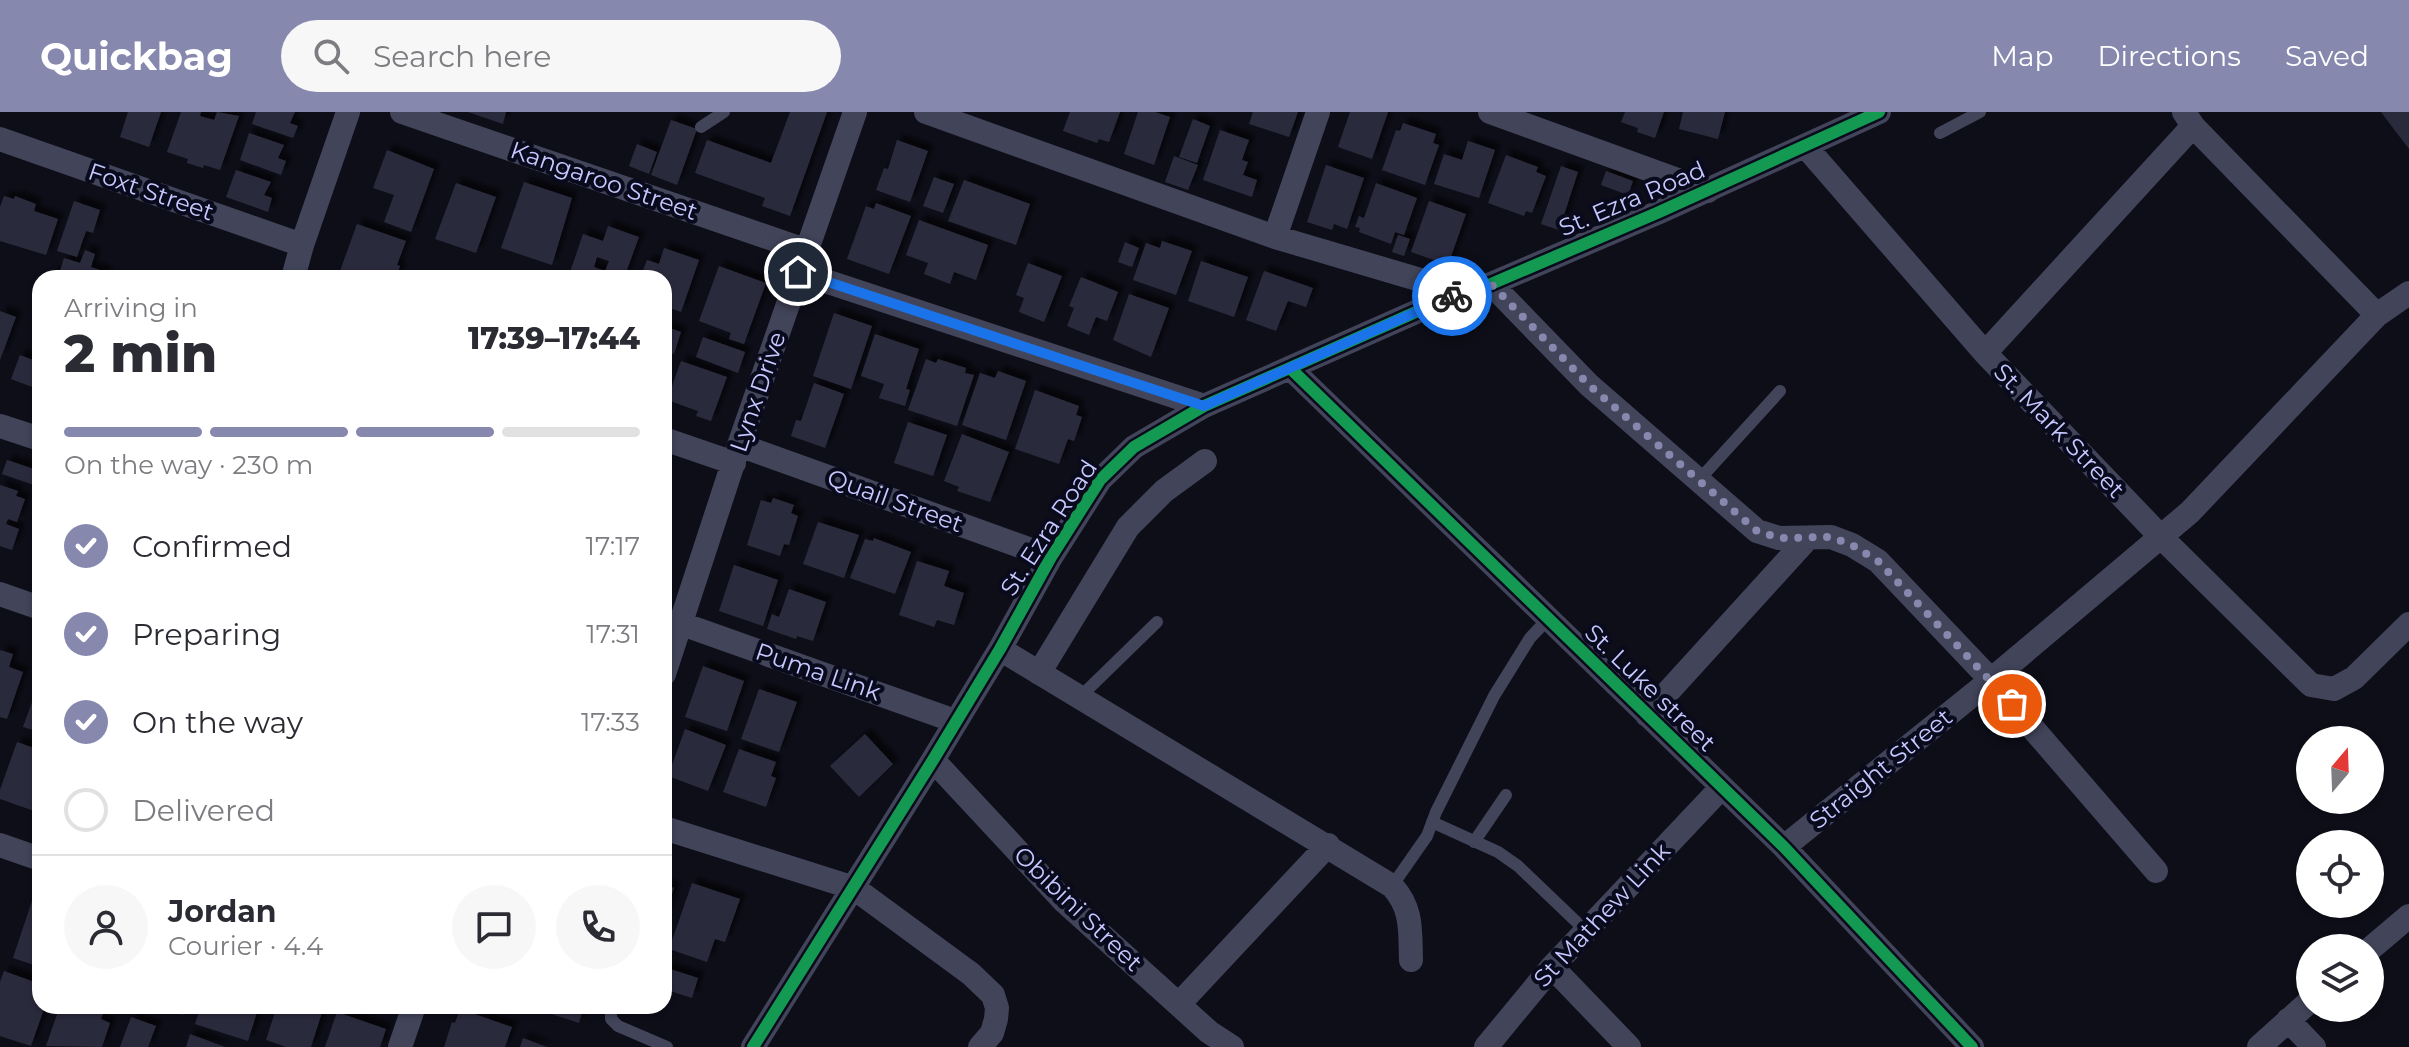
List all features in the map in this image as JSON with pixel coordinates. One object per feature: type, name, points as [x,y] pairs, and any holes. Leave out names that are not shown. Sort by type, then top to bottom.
[{"type":"street","points":[[295,270],[348,112]]},
{"type":"street","name":"Kangaroo Street","points":[[402,112],[1204,406]]},
{"type":"street","name":"Lynx Drive","points":[[672,652],[736,454],[855,112]]},
{"type":"street","points":[[926,112],[1275,237],[1461,292]]},
{"type":"street","points":[[1275,237],[1318,112]]},
{"type":"street","points":[[1490,112],[1708,191]]},
{"type":"street","name":"St. Ezra Road","points":[[753,1047],[933,760],[1051,557],[1100,480],[1134,447],[1204,406],[1461,292],[1491,284],[1708,191],[1879,112]]},
{"type":"street","points":[[1985,353],[2189,119],[2377,315]]},
{"type":"street","name":"Foxt Street","points":[[0,139],[302,245]]},
{"type":"street","name":"St. Mark Street","points":[[1806,147],[1985,353],[2161,537],[2311,685],[2334,689],[2354,678],[2409,624]]},
{"type":"street","points":[[1491,284],[1589,385],[1757,531],[1779,538],[1831,537],[1852,545],[1878,561],[1991,680],[2156,871]]},
{"type":"street","name":"Straight Street","points":[[1784,847],[1991,680],[2190,512],[2377,315],[2409,293]]},
{"type":"street","name":"St. Luke street","points":[[1290,368],[1784,847],[1972,1047]]},
{"type":"street","points":[[0,426],[32,436]]},
{"type":"street","name":"Quail Street","points":[[672,441],[736,454],[1051,557]]},
{"type":"street","points":[[1039,673],[1128,527],[1164,491],[1205,461]]},
{"type":"street","points":[[1647,715],[1808,538]]},
{"type":"street","points":[[0,594],[32,605]]},
{"type":"street","name":"Puma Link","points":[[682,624],[955,721]]},
{"type":"street","points":[[1000,649],[1392,886],[1408,909],[1411,960]]},
{"type":"street","name":"Obibini Street","points":[[933,760],[1064,901],[1209,1032],[1232,1047]]},
{"type":"street","name":"St Mathew Link","points":[[1486,1047],[1552,967],[1722,787]]},
{"type":"street","points":[[672,831],[854,888],[971,974],[993,995],[996,1019],[992,1033],[980,1047]]},
{"type":"street","points":[[0,845],[32,856]]},
{"type":"street","points":[[1179,1004],[1328,845]]},
{"type":"street","points":[[2384,937],[2409,916]]},
{"type":"street","points":[[1552,967],[1629,1047]]},
{"type":"street","points":[[2259,1047],[2296,1013]]},
{"type":"street","points":[[400,1047],[411,1014]]},
{"type":"street","points":[[2288,1020],[2314,1047]]},
{"type":"lane","points":[[701,127],[724,112]]},
{"type":"lane","points":[[1940,133],[1980,112]]},
{"type":"lane","points":[[1698,481],[1780,391]]},
{"type":"lane","points":[[1392,886],[1420,850],[1494,696],[1530,638],[1548,619]]},
{"type":"lane","points":[[1080,697],[1157,622]]},
{"type":"lane","points":[[1474,842],[1506,795]]},
{"type":"lane","points":[[1432,822],[1498,852],[1518,866],[1586,931]]},
{"type":"lane","points":[[611,1014],[611,1019],[618,1026],[667,1047]]},
{"type":"building","points":[[128,112],[161,112],[149,147],[120,137]]},
{"type":"building","points":[[181,112],[201,112],[200,116],[214,120],[217,112],[239,116],[220,170],[187,163],[188,159],[167,152]]},
{"type":"building","points":[[256,112],[295,112],[290,123],[298,126],[293,138],[252,124]]},
{"type":"building","points":[[468,112],[506,112],[503,124]]},
{"type":"building","points":[[790,112],[827,112],[790,216],[762,206],[765,198],[695,173],[707,140],[771,163]]},
{"type":"building","points":[[1070,112],[1120,112],[1109,142],[1099,139],[1097,143],[1063,131]]},
{"type":"building","points":[[1138,112],[1155,112],[1170,117],[1154,165],[1124,154]]},
{"type":"building","points":[[1253,112],[1298,112],[1289,137],[1249,124]]},
{"type":"building","points":[[1350,112],[1388,112],[1372,159],[1338,147]]},
{"type":"building","points":[[1625,112],[1664,112],[1655,138],[1621,122]]},
{"type":"building","points":[[1683,112],[1725,112],[1718,139],[1679,129]]},
{"type":"building","points":[[2381,112],[2409,112],[2409,149]]},
{"type":"building","points":[[1193,119],[1210,126],[1197,163],[1179,157]]},
{"type":"building","points":[[671,120],[697,129],[677,185],[651,175]]},
{"type":"building","points":[[1403,123],[1436,134],[1433,143],[1439,145],[1425,185],[1382,170],[1396,130],[1400,131]]},
{"type":"building","points":[[1220,130],[1249,140],[1242,160],[1248,162],[1243,175],[1257,180],[1252,197],[1203,180]]},
{"type":"building","points":[[249,133],[284,145],[278,158],[286,161],[281,175],[240,160]]},
{"type":"building","points":[[897,140],[928,151],[910,202],[876,190],[884,168],[888,169]]},
{"type":"building","points":[[1468,141],[1495,150],[1479,198],[1434,184],[1444,154],[1462,160]]},
{"type":"building","points":[[637,144],[657,152],[649,174],[629,166]]},
{"type":"building","points":[[387,150],[434,169],[411,232],[384,222],[394,195],[373,188]]},
{"type":"building","points":[[1506,155],[1538,167],[1536,172],[1546,176],[1532,213],[1526,211],[1524,216],[1488,203]]},
{"type":"building","points":[[1174,156],[1198,165],[1188,190],[1165,182]]},
{"type":"building","points":[[1326,165],[1364,178],[1347,229],[1334,224],[1332,230],[1307,222]]},
{"type":"building","points":[[1561,166],[1578,172],[1562,231],[1541,224]]},
{"type":"building","points":[[236,170],[271,182],[264,195],[272,198],[268,212],[226,197]]},
{"type":"building","points":[[1606,171],[1633,181],[1628,195],[1601,185]]},
{"type":"building","points":[[934,177],[954,184],[943,213],[923,206]]},
{"type":"building","points":[[964,180],[1030,204],[1016,245],[948,221]]},
{"type":"building","points":[[524,182],[572,198],[552,265],[501,248]]},
{"type":"building","points":[[456,183],[496,197],[476,253],[435,239]]},
{"type":"building","points":[[1376,183],[1417,198],[1404,235],[1395,232],[1391,244],[1359,232],[1360,228],[1355,227],[1359,216],[1364,218]]},
{"type":"building","points":[[4,196],[14,199],[15,196],[36,204],[34,211],[58,219],[46,255],[0,241],[0,207]]},
{"type":"building","points":[[74,201],[100,210],[93,233],[86,231],[77,257],[57,251]]},
{"type":"building","points":[[1429,201],[1466,214],[1448,265],[1411,252]]},
{"type":"building","points":[[876,203],[911,216],[889,274],[847,259],[866,206],[874,209]]},
{"type":"building","points":[[919,220],[988,245],[976,280],[954,272],[950,284],[924,274],[928,263],[906,255]]},
{"type":"building","points":[[357,224],[406,241],[397,265],[400,266],[399,270],[340,270]]},
{"type":"building","points":[[608,226],[639,237],[627,270],[605,270],[609,261],[597,257],[594,267],[602,270],[571,270],[583,234],[603,241]]},
{"type":"building","points":[[1398,235],[1410,239],[1404,256],[1392,252]]},
{"type":"building","points":[[1162,241],[1192,251],[1176,295],[1133,280],[1146,243],[1160,248]]},
{"type":"building","points":[[1125,242],[1139,248],[1132,267],[1118,262]]},
{"type":"building","points":[[664,248],[699,260],[681,312],[672,309],[672,270],[643,270],[647,260],[659,264]]},
{"type":"building","points":[[85,250],[95,254],[91,267],[100,270],[60,270],[64,258],[80,263]]},
{"type":"building","points":[[1201,261],[1248,277],[1234,317],[1188,301]]},
{"type":"building","points":[[1028,263],[1062,276],[1044,322],[1019,312],[1024,298],[1016,295]]},
{"type":"building","points":[[719,266],[766,283],[744,344],[729,339],[731,333],[699,321]]},
{"type":"building","points":[[1264,271],[1313,288],[1306,307],[1288,301],[1276,331],[1246,320]]},
{"type":"building","points":[[1081,277],[1118,292],[1107,321],[1096,317],[1089,335],[1067,326],[1074,308],[1069,306]]},
{"type":"building","points":[[1129,294],[1169,308],[1151,357],[1113,340]]},
{"type":"building","points":[[0,311],[16,317],[0,360]]},
{"type":"building","points":[[834,313],[872,326],[851,389],[813,376]]},
{"type":"building","points":[[672,329],[681,332],[672,353]]},
{"type":"building","points":[[875,334],[919,349],[906,389],[910,390],[905,406],[879,398],[884,384],[861,376]]},
{"type":"building","points":[[703,337],[745,352],[738,373],[696,357]]},
{"type":"building","points":[[20,355],[32,360],[32,387],[11,379]]},
{"type":"building","points":[[926,359],[936,363],[938,359],[966,368],[965,373],[974,375],[957,426],[908,410]]},
{"type":"building","points":[[681,361],[727,377],[711,421],[696,416],[698,411],[672,402],[672,386]]},
{"type":"building","points":[[998,371],[1026,381],[1006,440],[962,425],[980,373],[995,378]]},
{"type":"building","points":[[814,383],[844,394],[825,448],[791,436],[796,420],[801,421]]},
{"type":"building","points":[[1035,390],[1079,406],[1076,415],[1082,417],[1074,441],[1068,439],[1059,464],[1015,449]]},
{"type":"building","points":[[908,422],[947,435],[933,476],[894,463]]},
{"type":"building","points":[[962,434],[1009,452],[990,502],[957,491],[959,487],[944,481]]},
{"type":"building","points":[[7,460],[32,468],[32,484],[2,474]]},
{"type":"building","points":[[0,485],[18,491],[16,496],[25,499],[17,522],[8,519],[6,524],[19,529],[12,550],[0,546]]},
{"type":"building","points":[[773,498],[794,505],[791,513],[798,516],[789,545],[784,544],[780,556],[747,545],[761,500],[771,503]]},
{"type":"building","points":[[818,522],[859,535],[844,578],[803,564]]},
{"type":"building","points":[[874,538],[911,552],[895,594],[850,578],[865,539],[873,541]]},
{"type":"building","points":[[917,561],[949,571],[944,586],[964,593],[954,625],[937,620],[934,627],[899,615]]},
{"type":"building","points":[[734,565],[778,580],[763,626],[719,611]]},
{"type":"building","points":[[789,589],[826,602],[813,641],[767,629],[772,614],[779,617]]},
{"type":"building","points":[[0,650],[13,654],[9,667],[23,672],[7,719],[0,717]]},
{"type":"building","points":[[703,666],[744,681],[727,731],[685,717]]},
{"type":"building","points":[[759,689],[797,702],[779,752],[741,739]]},
{"type":"building","points":[[32,702],[32,730],[23,727]]},
{"type":"building","points":[[685,729],[726,745],[708,791],[672,778],[672,765]]},
{"type":"building","points":[[865,734],[893,764],[859,797],[830,766]]},
{"type":"building","points":[[17,742],[32,747],[32,810],[0,799],[0,790]]},
{"type":"building","points":[[739,749],[776,762],[771,776],[776,778],[766,807],[723,792]]},
{"type":"building","points":[[692,883],[740,899],[725,942],[715,939],[707,962],[672,950],[672,940]]},
{"type":"building","points":[[32,901],[32,964],[13,958]]},
{"type":"building","points":[[672,970],[698,978],[692,998],[672,992]]},
{"type":"building","points":[[4,971],[32,981],[32,1014],[42,1014],[31,1046],[0,1036],[0,982]]},
{"type":"building","points":[[57,1014],[103,1014],[101,1019],[110,1023],[102,1047],[46,1046]]},
{"type":"building","points":[[198,1014],[256,1014],[248,1041],[195,1024]]},
{"type":"building","points":[[274,1014],[321,1014],[311,1047],[286,1047],[266,1040]]},
{"type":"building","points":[[336,1014],[386,1029],[380,1047],[325,1047]]},
{"type":"building","points":[[458,1014],[474,1014],[512,1027],[505,1047],[444,1047],[452,1022],[455,1023]]},
{"type":"building","points":[[551,1014],[582,1014],[579,1023]]},
{"type":"building","points":[[131,1017],[156,1026],[148,1047],[120,1047]]},
{"type":"building","points":[[190,1034],[225,1047],[186,1047]]},
{"type":"building","points":[[523,1038],[547,1047],[520,1047]]},
{"type":"cycle path","points":[[753,1047],[933,760],[1051,557],[1100,480],[1134,447],[1204,406],[1461,292],[1491,284],[1657,213],[1879,112]]},
{"type":"cycle path","points":[[1290,368],[1784,847],[1972,1047]]},
{"type":"way so far","points":[[1452,296],[1491,284],[1589,385],[1757,531],[1779,538],[1831,537],[1852,545],[1878,561],[2012,704]]},
{"type":"route","points":[[798,272],[1204,406],[1452,296]]}]
